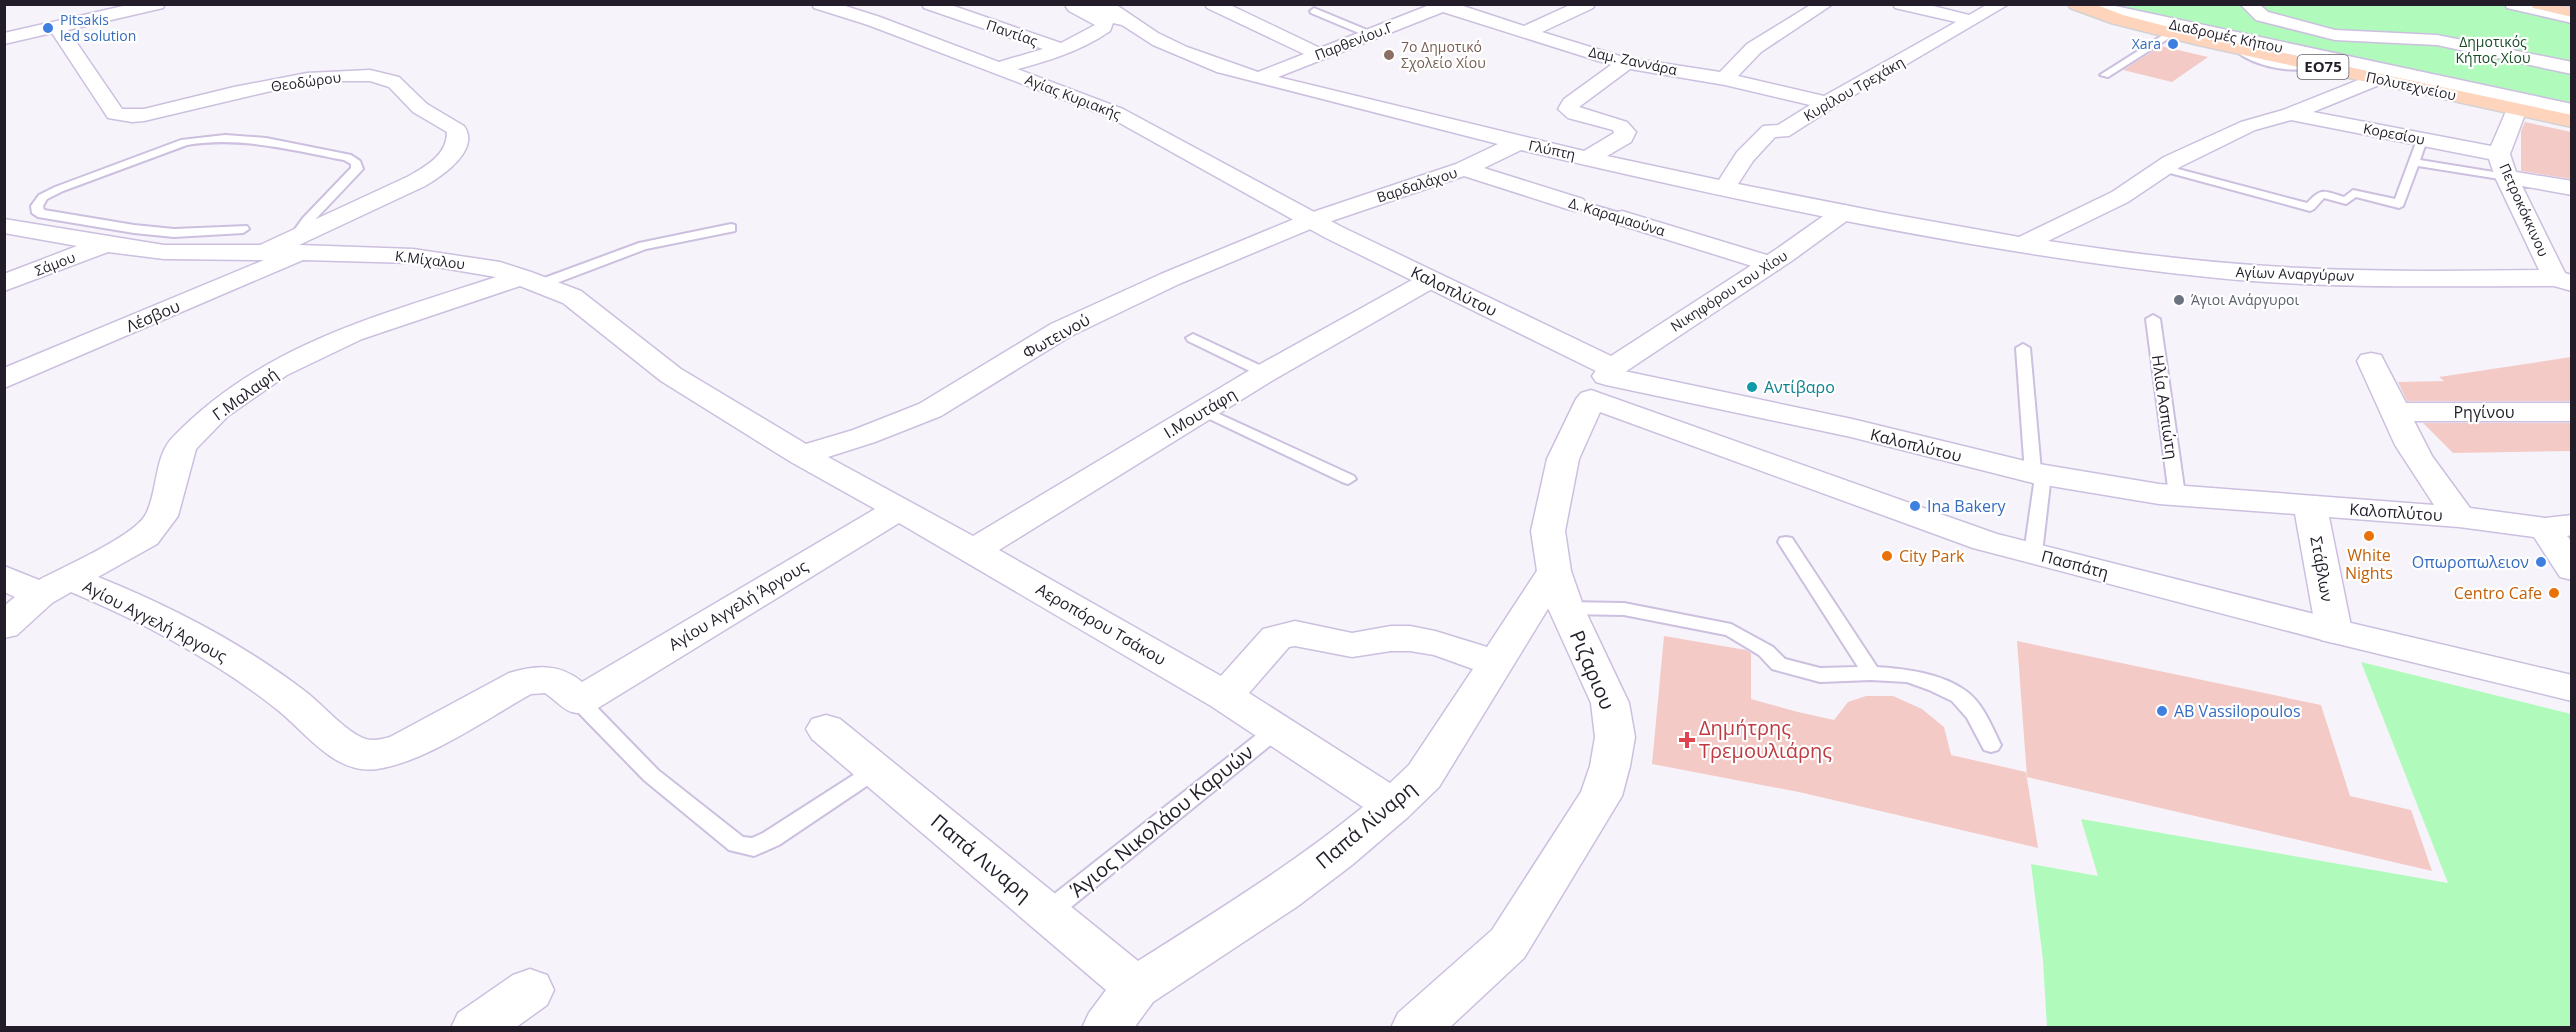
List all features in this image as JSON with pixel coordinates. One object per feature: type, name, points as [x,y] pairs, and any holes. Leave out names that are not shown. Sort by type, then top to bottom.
[{"type":"main road","name":"Πολυτεχνείου","points":[[2076,4],[2171,33],[2571,121]]},
{"type":"main road","points":[[2543,5],[2571,12]]},
{"type":"street","name":"Αγίας Κυριακής","points":[[820,4],[874,21],[1127,118],[1312,220]]},
{"type":"street","name":"Παντίας","points":[[930,4],[1060,49]]},
{"type":"street","name":"Γλύπτη","points":[[1103,4],[1126,22],[1161,42],[1259,78],[1588,158],[2019,246]]},
{"type":"street","points":[[1213,4],[1319,54]]},
{"type":"street","points":[[1524,33],[1587,4]]},
{"type":"street","points":[[1795,4],[1821,7]]},
{"type":"street","points":[[1901,4],[1972,21]]},
{"type":"street","name":"Κυρίλου Τρεχάκη","points":[[1725,187],[1746,157],[1770,130],[1782,132],[2001,4]]},
{"type":"street","name":"Διαδρομές Κήπου","points":[[2092,4],[2098,8],[2571,110]]},
{"type":"street","name":"Διαδρομές Κήπου","points":[[2248,4],[2262,16],[2335,35],[2437,40],[2571,68]]},
{"type":"street","points":[[2512,4],[2571,18]]},
{"type":"street","points":[[4,39],[155,5]]},
{"type":"street","name":"Παρθενίου.Γ","points":[[1259,78],[1441,5]]},
{"type":"street","name":"Δαμ. Ζαννάρα","points":[[1441,5],[1620,62],[1725,79],[1827,104]]},
{"type":"street","points":[[999,68],[1060,49],[1090,37],[1104,27],[1104,21],[1078,11],[1075,9],[1077,6],[1086,7],[1126,22]]},
{"type":"street","points":[[1725,79],[1754,48],[1821,7]]},
{"type":"street","name":"Θεοδώρου","points":[[58,28],[115,114],[132,117],[144,115],[295,81],[347,75],[391,80],[401,87],[414,103],[458,130],[452,150],[439,168],[299,245]]},
{"type":"street","points":[[1588,158],[1623,137],[1625,132],[1620,126],[1575,114],[1568,109],[1570,103],[1621,69],[1620,62]]},
{"type":"street","points":[[2019,246],[2120,197],[2163,168],[2248,126],[2290,114],[2377,79]]},
{"type":"street","name":"Πετροκόκκινου","points":[[2517,109],[2502,166],[2563,280]]},
{"type":"street","name":"Κορεσίου","points":[[2290,114],[2422,140],[2571,188]]},
{"type":"street","name":"Βαρδαλάχου","points":[[1312,220],[1464,170],[1518,142]]},
{"type":"street","name":"Δ. Καραμαούνα","points":[[1464,170],[1575,204]]},
{"type":"street","name":"Νικηφόρου του Χίου","points":[[1603,381],[1844,212]]},
{"type":"street","name":"Δ. Καραμαούνα","points":[[1622,218],[1771,264]]},
{"type":"street","name":"Καλοπλύτου","points":[[1312,220],[1430,280],[1603,381],[1852,428],[2038,474],[2177,495],[2558,526]]},
{"type":"street","name":"Φωτεινού","points":[[802,455],[864,436],[930,411],[1061,330],[1170,279],[1312,220]]},
{"type":"street","name":"Κ.Μίχαλου","points":[[4,226],[164,252],[265,252],[299,245],[413,256],[489,268],[532,281],[584,304],[671,375],[802,455]]},
{"type":"street","name":"Σάμου","points":[[4,283],[106,244]]},
{"type":"street","name":"Λέσβου","points":[[4,379],[299,245]]},
{"type":"street","name":"Αγίων Αναργύρων","points":[[2019,246],[2218,270],[2276,274],[2563,280]]},
{"type":"street","name":"Ι.Μουτάφη","points":[[973,551],[1265,373],[1430,280]]},
{"type":"street","name":"Γ.Μαλαφή","points":[[4,626],[54,587],[145,537],[162,516],[181,446],[217,410],[277,369],[352,333],[532,281]]},
{"type":"street","points":[[2371,361],[2387,389],[2418,458],[2459,517]]},
{"type":"street","name":"Πασπάτη","points":[[1603,381],[1985,541],[2334,631],[2571,688]]},
{"type":"street","name":"Ριζαριου","points":[[1415,1028],[1508,944],[1601,796],[1610,766],[1615,737],[1610,703],[1560,590],[1548,531],[1563,459],[1603,381]]},
{"type":"street","name":"Ρηγίνου","points":[[2396,412],[2571,412]]},
{"type":"street","name":"Αεροπόρου Τσάκου","points":[[802,455],[1225,696],[1393,806]]},
{"type":"street","name":"Στάβλων","points":[[2310,506],[2334,631]]},
{"type":"street","name":"Αγίου Αγγελή Άργους","points":[[4,577],[112,596],[215,649],[292,701],[354,752],[375,755],[401,749],[522,682],[543,678],[557,681],[579,701],[897,510]]},
{"type":"street","points":[[2558,526],[2571,569]]},
{"type":"street","name":"Παπά Λίναρη","points":[[1136,987],[1282,893],[1337,853],[1393,806],[1424,776],[1496,663],[1560,590]]},
{"type":"street","points":[[1225,696],[1276,638],[1286,633],[1299,632],[1350,645],[1406,638],[1429,642],[1496,663]]},
{"type":"street","name":"Παπά Λιναρη","points":[[826,729],[1136,987]]},
{"type":"street","points":[[1106,1028],[1136,987]]},
{"type":"street","points":[[475,1028],[530,990]]},
{"type":"lane","points":[[1314,11],[1369,34]]},
{"type":"lane","points":[[2105,75],[2171,33]]},
{"type":"lane","points":[[243,229],[174,233],[134,229],[38,213],[37,206],[43,197],[59,189],[185,142],[204,138],[226,136],[347,157],[356,163],[357,169],[307,221],[299,245]]},
{"type":"lane","points":[[2163,168],[2310,207],[2322,194],[2346,201],[2353,193],[2399,204],[2422,140]]},
{"type":"lane","points":[[2414,162],[2502,166]]},
{"type":"lane","name":"Δ. Καραμαούνα","points":[[1575,204],[1622,218]]},
{"type":"lane","points":[[532,281],[644,246],[731,228]]},
{"type":"lane","name":"Ηλία Ασπιώτη","points":[[2153,320],[2177,495]]},
{"type":"lane","points":[[1193,338],[1265,373]]},
{"type":"lane","points":[[2023,348],[2038,474],[2033,553]]},
{"type":"lane","points":[[1204,411],[1348,479]]},
{"type":"lane","points":[[1786,542],[1871,673]]},
{"type":"lane","points":[[1560,590],[1624,609],[1731,630],[1748,639],[1779,664],[1802,671],[1820,675],[1871,673],[1908,676],[1936,685],[1959,696],[1975,714],[1991,746]]},
{"type":"lane","name":"Αγίου Αγγελή Άργους","points":[[579,701],[651,775],[737,844],[754,847],[771,839],[876,770]]},
{"type":"lane","name":"Άγιος Νικολάου Καρυών","points":[[1047,913],[1276,730]]},
{"type":"green space","name":"Δημοτικός Κήπος Χίου","points":[[2498,4],[2571,21],[2571,113],[2151,26],[2090,5]]},
{"type":"green space","points":[[2361,662],[2571,714],[2571,1027],[2047,1027],[2043,960],[2031,864],[2098,876],[2081,819],[2448,883]]},
{"type":"building","points":[[2161,46],[2208,57],[2172,82],[2123,70]]},
{"type":"building","points":[[2525,122],[2571,132],[2571,179],[2521,171],[2521,131]]},
{"type":"building","points":[[2571,357],[2571,401],[2407,401],[2398,382],[2444,381],[2439,377]]},
{"type":"building","points":[[2423,423],[2571,423],[2571,451],[2453,453]]},
{"type":"building","points":[[1664,636],[1746,650],[1751,653],[1751,699],[1834,720],[1848,702],[1866,696],[1893,696],[1922,709],[1944,727],[1951,755],[2026,772],[2038,848],[1799,792],[1652,764]]},
{"type":"building","points":[[2017,641],[2321,705],[2350,796],[2411,810],[2432,871],[2027,777]]},
{"type":"place","name":"Pitsakis led solution","points":[[48,28]]},
{"type":"place","name":"Xara","points":[[2173,44]]},
{"type":"place","name":"7ο Δημοτικό Σχολείο Χίου","points":[[1389,55]]},
{"type":"place","name":"Άγιοι Ανάργυροι","points":[[2179,300]]},
{"type":"place","name":"Αντίβαρο","points":[[1752,387]]},
{"type":"place","name":"Ina Bakery","points":[[1915,506]]},
{"type":"place","name":"White Nights","points":[[2369,536]]},
{"type":"place","name":"City Park","points":[[1887,556]]},
{"type":"place","name":"Οπωροπωλειον","points":[[2541,562]]},
{"type":"place","name":"Centro Cafe","points":[[2554,593]]},
{"type":"place","name":"AB Vassilopoulos","points":[[2162,711]]},
{"type":"place","name":"Δημήτρης Τρεμουλιάρης","points":[[1687,740]]}]
